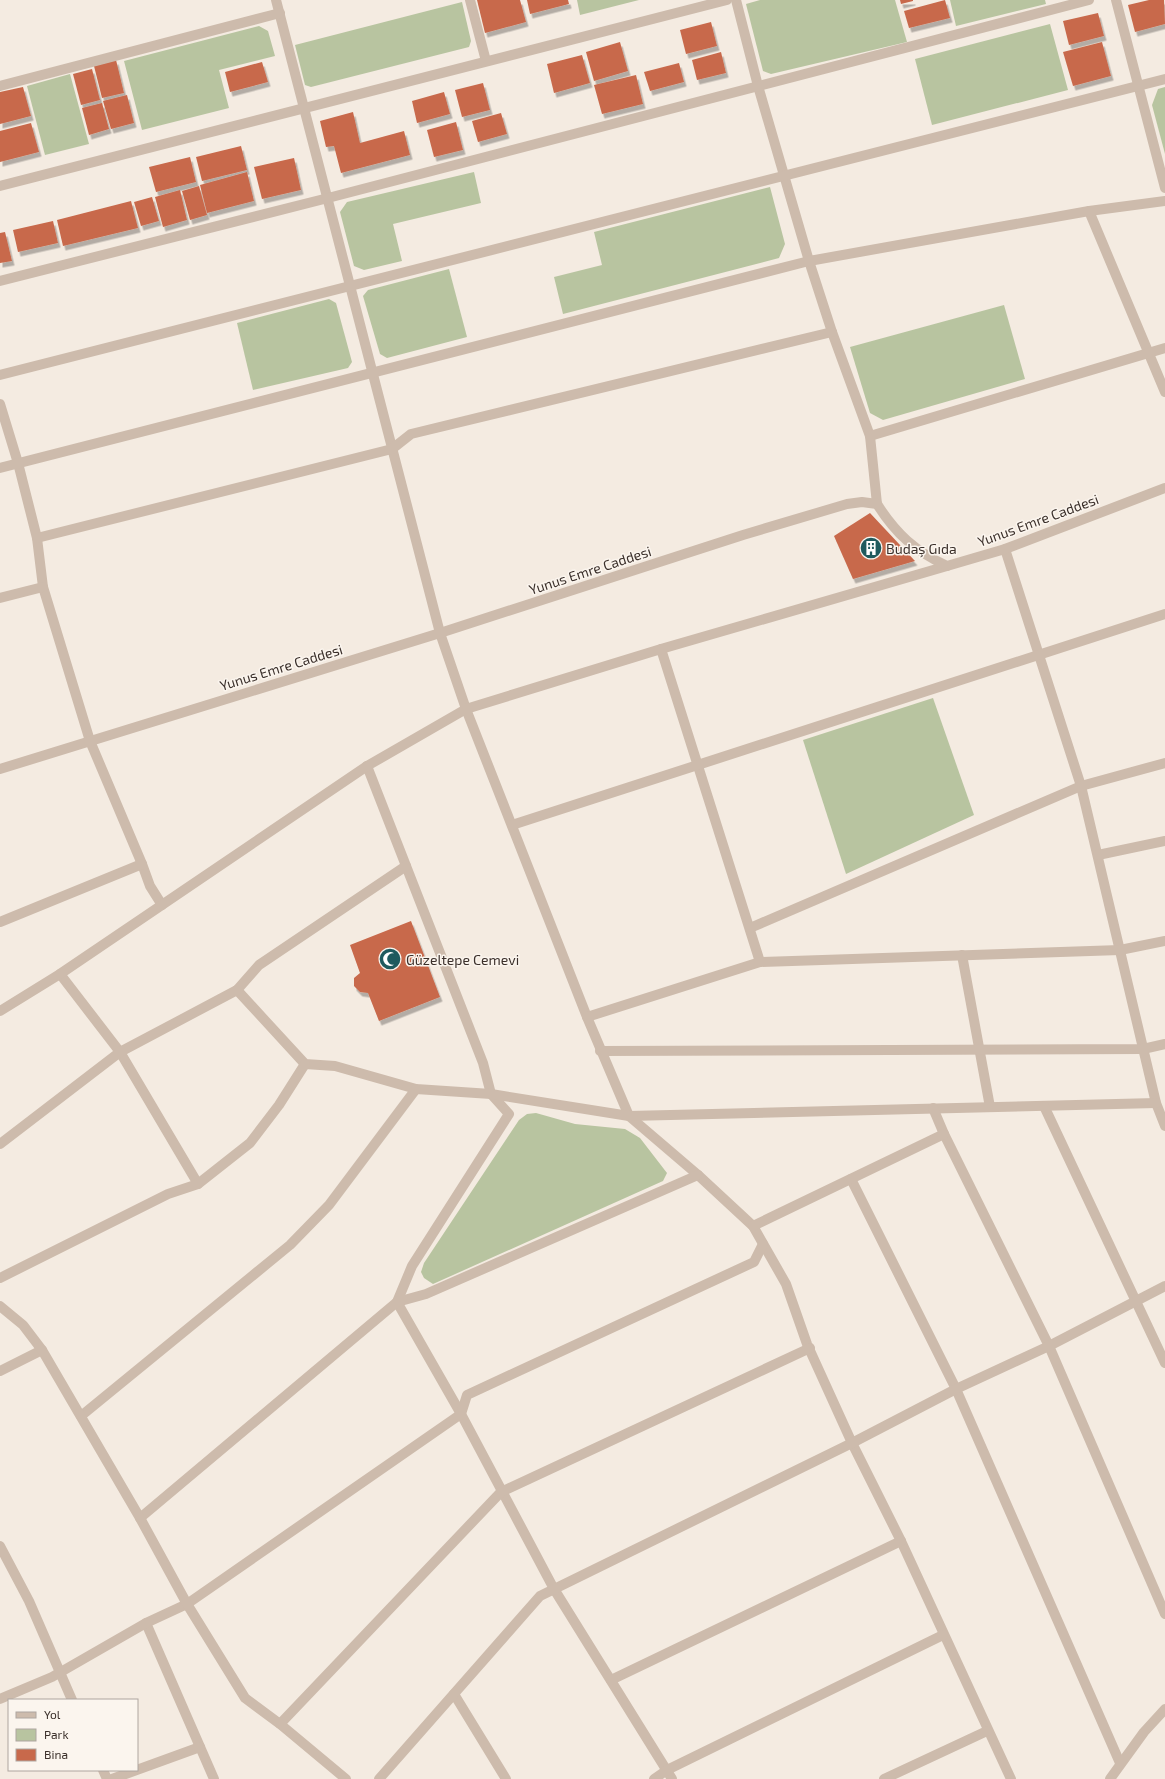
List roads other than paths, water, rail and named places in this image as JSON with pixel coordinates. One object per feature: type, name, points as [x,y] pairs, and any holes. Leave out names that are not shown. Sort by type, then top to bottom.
[{"type":"street","points":[[276,0],[440,633],[466,709],[600,1050],[629,1116],[698,1175],[753,1226],[786,1284],[810,1348],[852,1443],[901,1541],[943,1635],[1011,1779]]},
{"type":"street","points":[[470,0],[486,61]]},
{"type":"street","points":[[0,186],[727,0]]},
{"type":"street","points":[[736,0],[758,86],[809,261],[832,332],[870,436],[877,504],[897,533],[928,557],[948,566]]},
{"type":"street","points":[[0,281],[328,198],[1089,0]]},
{"type":"street","points":[[1116,0],[1165,188]]},
{"type":"street","points":[[0,86],[280,13]]},
{"type":"street","points":[[0,375],[1165,79]]},
{"type":"street","points":[[0,468],[809,261],[1090,210],[1165,201]]},
{"type":"street","points":[[1090,210],[1165,392]]},
{"type":"street","points":[[37,538],[392,449],[411,434],[832,332]]},
{"type":"street","points":[[870,436],[1165,348]]},
{"type":"street","points":[[0,404],[18,463],[37,538],[43,587],[90,741],[150,886],[162,905]]},
{"type":"street","name":"Yunus Emre Caddesi","points":[[0,1011],[60,974],[367,766],[466,709],[661,649],[1005,549],[1165,488]]},
{"type":"street","name":"Yunus Emre Caddesi","points":[[0,769],[440,633],[735,537],[847,504],[862,502],[877,504]]},
{"type":"street","points":[[1005,549],[1081,786],[1156,1103],[1165,1126]]},
{"type":"street","points":[[0,598],[43,587]]},
{"type":"street","points":[[512,825],[1165,614]]},
{"type":"street","points":[[661,649],[760,962]]},
{"type":"street","points":[[750,928],[1081,786],[1165,763]]},
{"type":"street","points":[[367,766],[483,1063],[491,1094],[509,1114],[412,1266],[397,1302]]},
{"type":"street","points":[[1098,855],[1165,841]]},
{"type":"street","points":[[0,922],[142,864]]},
{"type":"street","points":[[0,1144],[120,1052],[237,990],[259,965],[406,866]]},
{"type":"street","points":[[587,1017],[760,962],[1120,950],[1165,941]]},
{"type":"street","points":[[962,955],[978,1049],[990,1107]]},
{"type":"street","points":[[60,974],[120,1052],[198,1184]]},
{"type":"street","points":[[237,990],[305,1064],[335,1066],[416,1090],[491,1094],[629,1116],[1156,1103]]},
{"type":"street","points":[[600,1050],[1143,1049],[1165,1044]]},
{"type":"street","points":[[0,1278],[168,1194],[198,1184],[250,1143],[279,1105],[305,1064]]},
{"type":"street","points":[[81,1416],[290,1245],[329,1205],[416,1090]]},
{"type":"street","points":[[1044,1106],[1165,1363]]},
{"type":"street","points":[[933,1108],[944,1134],[1049,1346],[1165,1614]]},
{"type":"street","points":[[753,1226],[944,1134]]},
{"type":"street","points":[[140,1518],[397,1302],[426,1294],[698,1175]]},
{"type":"street","points":[[851,1179],[956,1389],[1120,1763]]},
{"type":"street","points":[[0,1699],[60,1672],[146,1623],[187,1604],[460,1414],[467,1395],[754,1262],[763,1244]]},
{"type":"street","points":[[379,1779],[540,1596],[852,1443],[956,1389],[1049,1346],[1165,1286]]},
{"type":"street","points":[[397,1302],[460,1414],[554,1589],[672,1779]]},
{"type":"street","points":[[0,1306],[23,1325],[42,1350],[140,1518],[187,1604],[245,1698],[280,1724],[346,1779]]},
{"type":"street","points":[[280,1724],[502,1492],[810,1348]]},
{"type":"street","points":[[0,1371],[42,1350]]},
{"type":"street","points":[[611,1680],[901,1541]]},
{"type":"street","points":[[0,1546],[29,1601],[72,1699]]},
{"type":"street","points":[[146,1623],[214,1779]]},
{"type":"street","points":[[654,1779],[667,1770],[943,1635]]},
{"type":"street","points":[[454,1694],[506,1779]]},
{"type":"street","points":[[1110,1779],[1120,1763],[1144,1732],[1165,1708]]},
{"type":"street","points":[[884,1779],[987,1730]]},
{"type":"street","points":[[138,1770],[200,1747]]},
{"type":"street","points":[[112,1779],[134,1771]]},
{"type":"place","name":"Budaş Gıda","points":[[871,548]]},
{"type":"place","name":"Güzeltepe Cemevi","points":[[390,959]]}]
